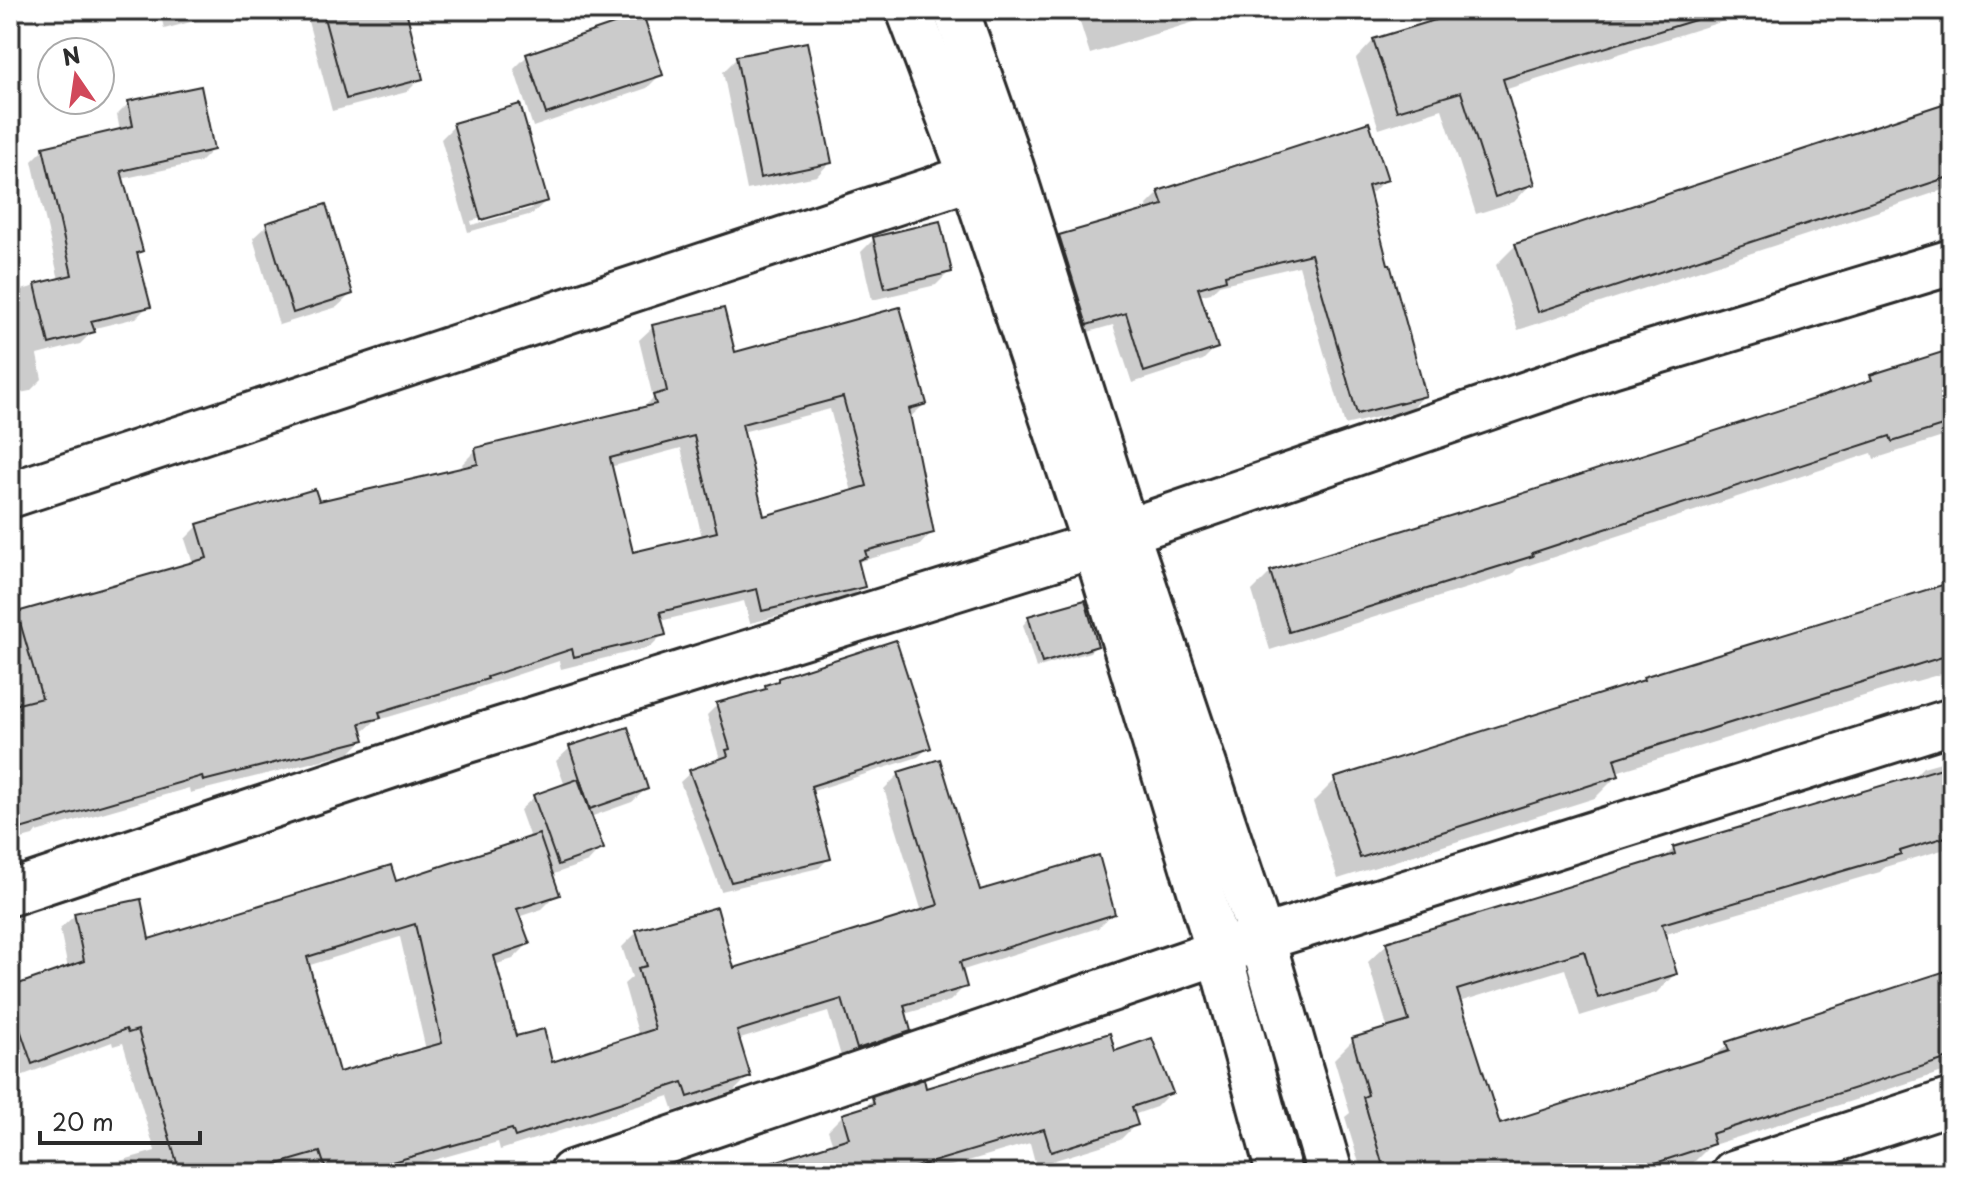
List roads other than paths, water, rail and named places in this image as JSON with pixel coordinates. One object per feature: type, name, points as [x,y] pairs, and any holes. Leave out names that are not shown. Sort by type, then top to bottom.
[{"type":"street","points":[[909,10],[992,172]]},
{"type":"street","points":[[956,10],[992,172],[1110,538],[1262,939],[1330,1173]]},
{"type":"street","points":[[10,495],[992,172]]},
{"type":"street","points":[[10,893],[461,742],[1110,538],[1611,365],[1952,262]]},
{"type":"street","points":[[1110,538],[1279,1173]]},
{"type":"street","points":[[572,1173],[1219,952],[1952,721]]},
{"type":"street","points":[[1734,1173],[1952,1101]]}]
